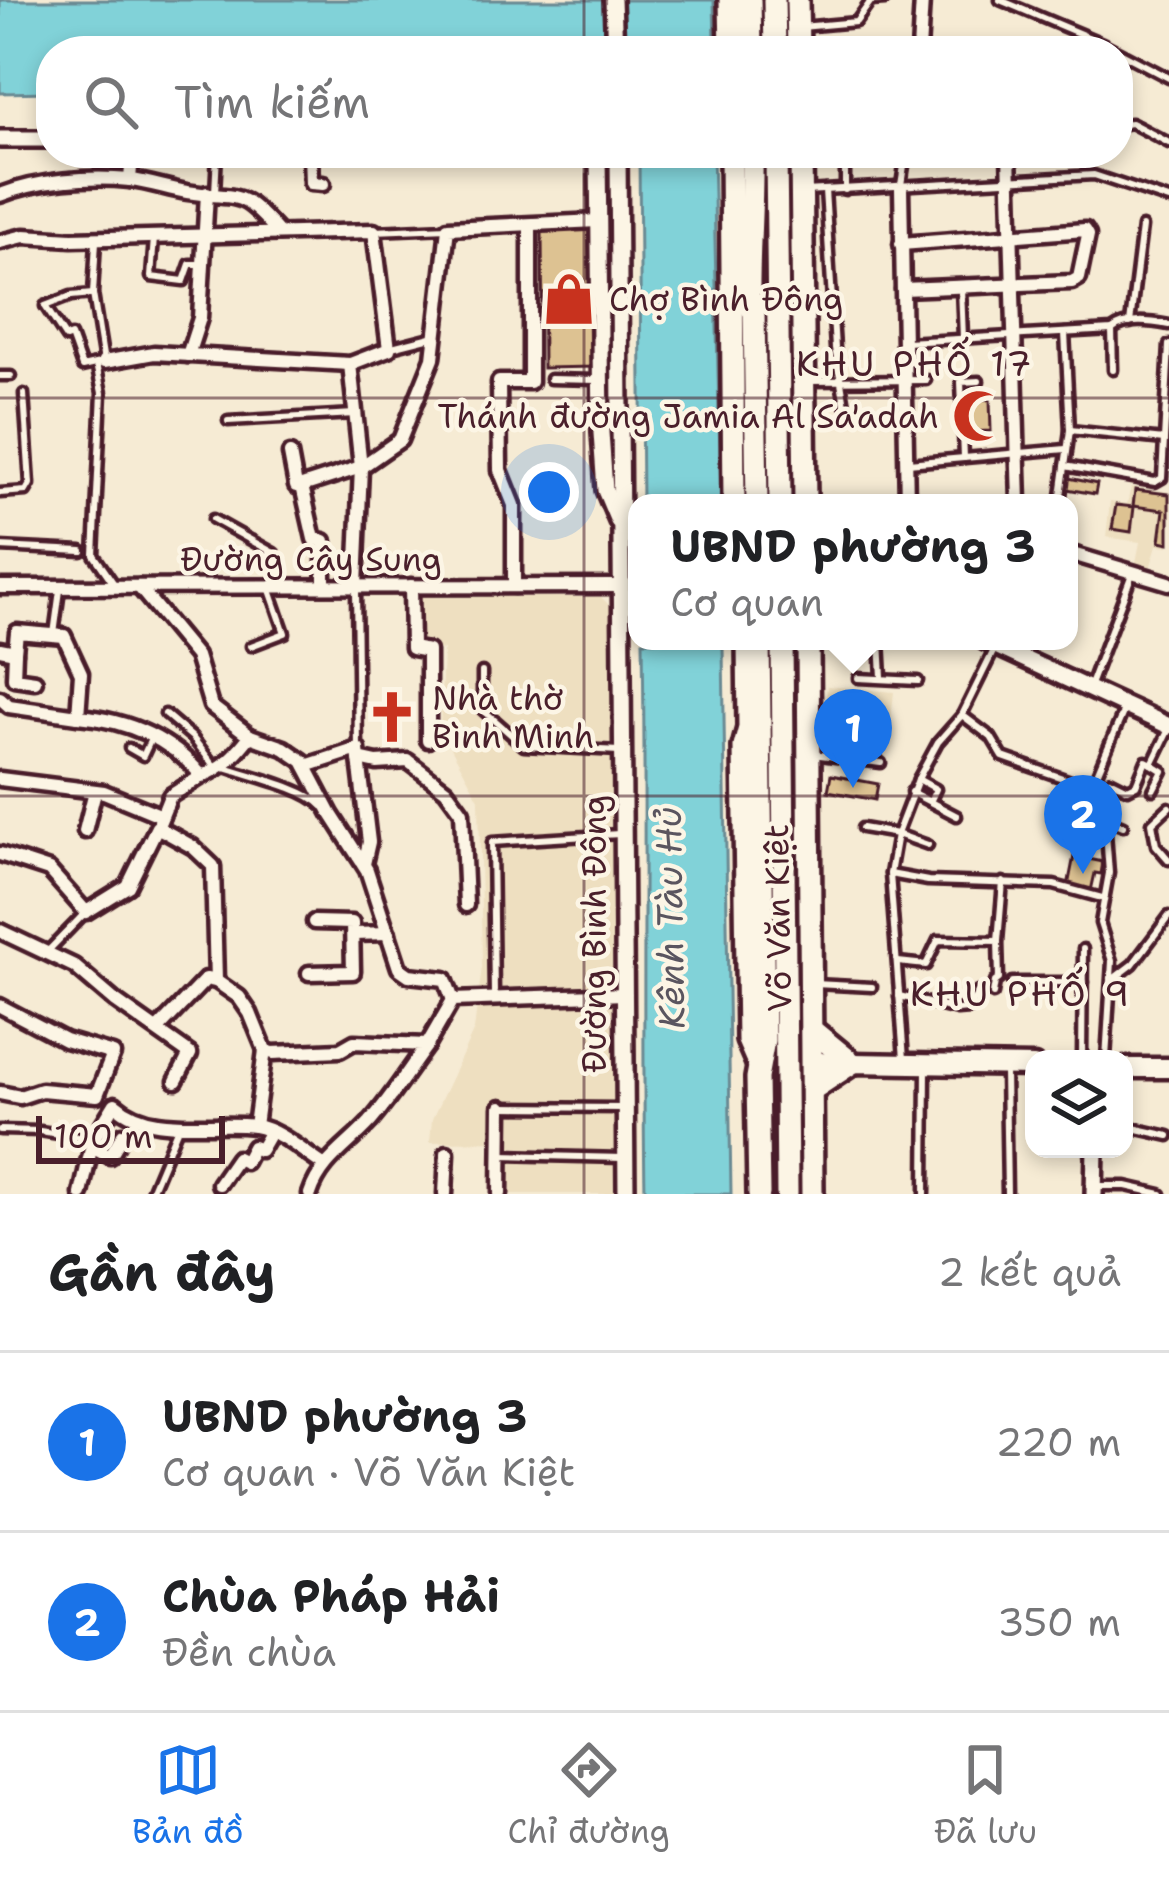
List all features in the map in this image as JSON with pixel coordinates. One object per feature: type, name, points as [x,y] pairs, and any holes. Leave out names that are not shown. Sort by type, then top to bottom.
[{"type":"main road","points":[[730,0],[730,36]]},
{"type":"main road","points":[[740,0],[741,36]]},
{"type":"main road","points":[[750,0],[751,36]]},
{"type":"main road","points":[[774,0],[775,36]]},
{"type":"main road","points":[[796,0],[798,36]]},
{"type":"main road","points":[[731,168],[734,494]]},
{"type":"main road","points":[[742,168],[748,229],[747,494]]},
{"type":"main road","points":[[748,229],[754,216],[752,168]]},
{"type":"main road","points":[[776,168],[780,494]]},
{"type":"main road","points":[[805,494],[804,381],[813,191],[806,168]]},
{"type":"main road","points":[[749,303],[754,313],[757,494]]},
{"type":"main road","name":"Võ Văn Kiệt","points":[[735,650],[736,729],[744,747]]},
{"type":"main road","name":"Võ Văn Kiệt","points":[[748,650],[744,747],[748,1040],[758,1063]]},
{"type":"main road","name":"Võ Văn Kiệt","points":[[759,650],[764,1040],[758,1063],[759,1194]]},
{"type":"main road","name":"Võ Văn Kiệt","points":[[782,650],[787,1194]]},
{"type":"main road","name":"Võ Văn Kiệt","points":[[808,650],[817,1062],[812,1194]]},
{"type":"main road","points":[[813,1031],[852,1063]]},
{"type":"main road","points":[[758,1063],[826,1058],[852,1063],[1025,1066]]},
{"type":"main road","points":[[813,1089],[852,1063]]},
{"type":"main road","points":[[1133,1068],[1169,1068]]},
{"type":"street","points":[[614,0],[615,36]]},
{"type":"street","points":[[920,36],[922,0]]},
{"type":"street","points":[[0,139],[36,139]]},
{"type":"street","points":[[130,180],[131,168]]},
{"type":"street","points":[[310,168],[311,183],[323,184]]},
{"type":"street","name":"Đường Bình Đông","points":[[598,168],[605,490],[621,530]]},
{"type":"street","name":"Đường Bình Đông","points":[[618,168],[626,1194]]},
{"type":"street","points":[[1010,168],[1018,494]]},
{"type":"street","points":[[0,195],[100,177],[130,180],[251,202],[279,232]]},
{"type":"street","points":[[901,188],[907,494]]},
{"type":"street","points":[[188,355],[200,318],[211,193]]},
{"type":"street","points":[[290,454],[296,486],[302,486],[361,467],[400,440],[433,358],[448,228],[598,221]]},
{"type":"street","points":[[514,586],[514,505],[500,470],[499,382],[530,382],[530,224]]},
{"type":"street","points":[[901,244],[1085,230],[1088,235],[1079,278],[1072,283],[903,289]]},
{"type":"street","points":[[0,242],[24,236],[374,231],[389,349],[350,364],[154,353],[100,362]]},
{"type":"street","points":[[350,364],[361,467],[356,586]]},
{"type":"street","points":[[302,486],[314,539],[324,541],[324,586]]},
{"type":"street","points":[[1078,556],[1169,583]]},
{"type":"street","points":[[139,586],[196,656],[211,706],[250,736],[284,748],[306,766],[364,864],[399,968],[409,975],[445,979],[453,1000],[428,1045],[374,1117],[345,1149],[322,1164],[310,1194]]},
{"type":"street","points":[[411,586],[412,648],[428,651],[428,740]]},
{"type":"street","name":"Đường Cây Sung","points":[[0,587],[622,586]]},
{"type":"street","points":[[35,681],[14,677],[17,632],[68,639],[81,674],[77,716]]},
{"type":"street","points":[[0,649],[15,652]]},
{"type":"street","points":[[1008,650],[1169,727]]},
{"type":"street","points":[[0,698],[9,706],[98,718],[153,736],[186,757],[202,776]]},
{"type":"street","points":[[0,854],[49,870],[86,912],[128,886],[170,796],[220,768],[250,736]]},
{"type":"street","points":[[306,766],[358,754],[377,763],[408,760],[446,790],[462,812],[466,905]]},
{"type":"street","points":[[358,754],[369,842],[364,864]]},
{"type":"street","points":[[0,778],[95,791],[160,821],[193,847],[213,866],[215,980]]},
{"type":"street","points":[[85,831],[95,791]]},
{"type":"street","points":[[309,973],[352,972],[352,923],[314,922]]},
{"type":"street","points":[[0,931],[74,966],[190,1054],[176,1081]]},
{"type":"street","points":[[354,934],[388,933]]},
{"type":"street","points":[[158,1029],[206,979],[239,997],[265,1051],[255,1126]]},
{"type":"street","points":[[453,1000],[625,994]]},
{"type":"street","points":[[0,1006],[65,1040],[113,1054],[97,1095],[41,1090],[20,1097],[0,1093]]},
{"type":"street","points":[[265,1051],[340,1051],[354,1042],[428,1045]]},
{"type":"street","points":[[81,1194],[92,1143],[115,1104],[127,1115],[179,1125],[255,1126],[322,1164]]},
{"type":"street","points":[[500,1194],[501,1107]]},
{"type":"street","points":[[220,1184],[237,1158],[245,1162],[253,1148],[260,1150],[271,1131]]},
{"type":"street","points":[[92,1143],[110,1156],[123,1133]]},
{"type":"street","points":[[446,1194],[447,1153]]},
{"type":"street","points":[[1094,1158],[1094,1190]]},
{"type":"lane","points":[[815,36],[856,22],[871,1],[885,0]]},
{"type":"lane","points":[[1000,0],[1077,36]]},
{"type":"lane","points":[[1133,62],[1169,78]]},
{"type":"lane","points":[[1133,124],[1169,143]]},
{"type":"lane","points":[[211,193],[215,168]]},
{"type":"lane","points":[[844,168],[845,190]]},
{"type":"lane","points":[[901,188],[904,168]]},
{"type":"lane","points":[[845,405],[825,235],[813,191],[1094,175],[1169,200]]},
{"type":"lane","points":[[1130,323],[1142,227]]},
{"type":"lane","points":[[374,231],[448,228]]},
{"type":"lane","points":[[154,235],[151,278],[184,281],[190,264],[205,264]]},
{"type":"lane","points":[[96,238],[93,294],[102,394],[94,555],[116,586]]},
{"type":"lane","points":[[961,288],[963,338]]},
{"type":"lane","points":[[93,294],[70,296],[45,306],[66,338],[71,336],[82,368],[100,362]]},
{"type":"lane","points":[[903,342],[1112,330],[1130,323],[1169,325]]},
{"type":"lane","points":[[1112,330],[1114,370]]},
{"type":"lane","points":[[1061,494],[1070,430],[1064,333]]},
{"type":"lane","points":[[389,349],[435,336]]},
{"type":"lane","points":[[1065,466],[1155,482],[1162,478],[1169,345]]},
{"type":"lane","points":[[0,376],[11,376]]},
{"type":"lane","points":[[550,379],[601,380]]},
{"type":"lane","points":[[804,381],[926,380]]},
{"type":"lane","points":[[964,458],[961,382],[979,381]]},
{"type":"lane","points":[[0,493],[26,491],[30,484],[24,394]]},
{"type":"lane","points":[[228,421],[355,414]]},
{"type":"lane","points":[[1070,430],[1165,440]]},
{"type":"lane","points":[[908,463],[1067,449]]},
{"type":"lane","points":[[213,519],[274,553],[274,586],[285,633],[251,646]]},
{"type":"lane","points":[[0,547],[82,551]]},
{"type":"lane","points":[[1089,689],[1133,571]]},
{"type":"lane","points":[[356,586],[358,754]]},
{"type":"lane","points":[[54,634],[60,587]]},
{"type":"lane","points":[[880,650],[882,677]]},
{"type":"lane","points":[[904,1063],[890,874],[897,834],[911,792],[938,742],[962,716],[990,650]]},
{"type":"lane","points":[[482,672],[482,709],[524,746],[623,751]]},
{"type":"lane","points":[[859,678],[918,681]]},
{"type":"lane","points":[[1123,826],[1089,812],[1090,788],[1126,706]]},
{"type":"lane","points":[[165,714],[220,768],[310,793],[331,814]]},
{"type":"lane","points":[[962,716],[991,737],[1004,757],[1090,788]]},
{"type":"lane","points":[[1152,764],[1169,727]]},
{"type":"lane","points":[[129,748],[142,756],[153,736]]},
{"type":"lane","points":[[809,754],[881,763]]},
{"type":"lane","points":[[1110,780],[1132,788],[1146,761],[1163,771],[1154,790]]},
{"type":"lane","points":[[918,779],[936,789],[930,802]]},
{"type":"lane","points":[[911,792],[957,816]]},
{"type":"lane","points":[[1169,807],[1152,823],[1156,845],[1169,860]]},
{"type":"lane","points":[[1105,820],[1109,873],[1100,923],[1112,962],[1107,1050]]},
{"type":"lane","points":[[862,828],[928,845]]},
{"type":"lane","points":[[494,999],[492,842],[623,834]]},
{"type":"lane","points":[[890,874],[928,881],[1054,885],[1102,898]]},
{"type":"lane","points":[[993,994],[999,979],[1003,882]]},
{"type":"lane","points":[[47,952],[86,912]]},
{"type":"lane","points":[[1112,981],[1132,964],[1169,916]]},
{"type":"lane","points":[[897,962],[926,965],[938,940],[998,941]]},
{"type":"lane","points":[[1082,1050],[1084,949]]},
{"type":"lane","points":[[1012,982],[1083,982]]},
{"type":"lane","points":[[812,984],[872,987]]},
{"type":"lane","points":[[899,997],[957,1010],[969,1009],[978,992]]},
{"type":"lane","points":[[925,1194],[926,1064]]},
{"type":"lane","points":[[1005,1066],[1007,1194]]},
{"type":"lane","points":[[97,1095],[115,1104]]},
{"type":"lane","points":[[501,1107],[626,1108]]},
{"type":"lane","points":[[150,1194],[179,1125]]},
{"type":"lane","points":[[1133,1128],[1169,1136]]},
{"type":"lane","points":[[0,1130],[40,1131],[92,1143]]},
{"type":"lane","points":[[501,1155],[626,1158]]},
{"type":"lane","points":[[1094,1190],[1126,1186],[1161,1194]]},
{"type":"shaded area","points":[[1131,487],[1169,492],[1169,546],[1157,545],[1149,572],[1135,567],[1140,542],[1106,537],[1110,502],[1127,504]]},
{"type":"shaded area","points":[[417,597],[601,597],[614,610],[614,1194],[508,1194],[508,1141],[430,1142],[432,1119],[474,1030],[482,967],[479,799],[440,728],[443,650],[416,644]]},
{"type":"shaded area","points":[[827,686],[894,692],[889,739],[824,730]]},
{"type":"water","points":[[0,0],[714,0],[715,36],[36,36],[36,92],[0,93]]},
{"type":"water","points":[[639,168],[713,168],[721,494],[642,494]]},
{"type":"water","name":"Kênh Tàu Hủ","points":[[643,650],[723,650],[731,1194],[645,1194]]},
{"type":"building","name":"Chợ Bình Đông","points":[[594,230],[595,367],[543,368],[542,231]]},
{"type":"building","name":"Thánh đường Jamia Al Sa'adah","points":[[990,399],[991,431],[967,432],[966,400]]},
{"type":"building","points":[[1069,478],[1097,484],[1095,494],[1067,489]]},
{"type":"building","points":[[1135,490],[1169,494],[1169,543],[1160,541],[1164,510],[1133,506]]},
{"type":"building","points":[[1116,505],[1134,507],[1131,532],[1112,529]]},
{"type":"building","points":[[831,775],[878,784],[875,800],[828,791]]},
{"type":"building","points":[[1074,856],[1103,862],[1091,891],[1068,886]]},
{"type":"place","name":"Chợ Bình Đông","points":[[569,299]]},
{"type":"place","name":"Thánh đường Jamia Al Sa'adah","points":[[979,416]]},
{"type":"place","name":"Nhà thờ Bình Minh","points":[[392,717]]},
{"type":"place","name":"UBND phường 3","points":[[853,788]]},
{"type":"place","name":"Chùa Pháp Hải","points":[[1083,874]]},
{"type":"district","name":"KHU PHỐ 17","points":[[915,363]]},
{"type":"district","name":"KHU PHỐ 9","points":[[1021,993]]}]
